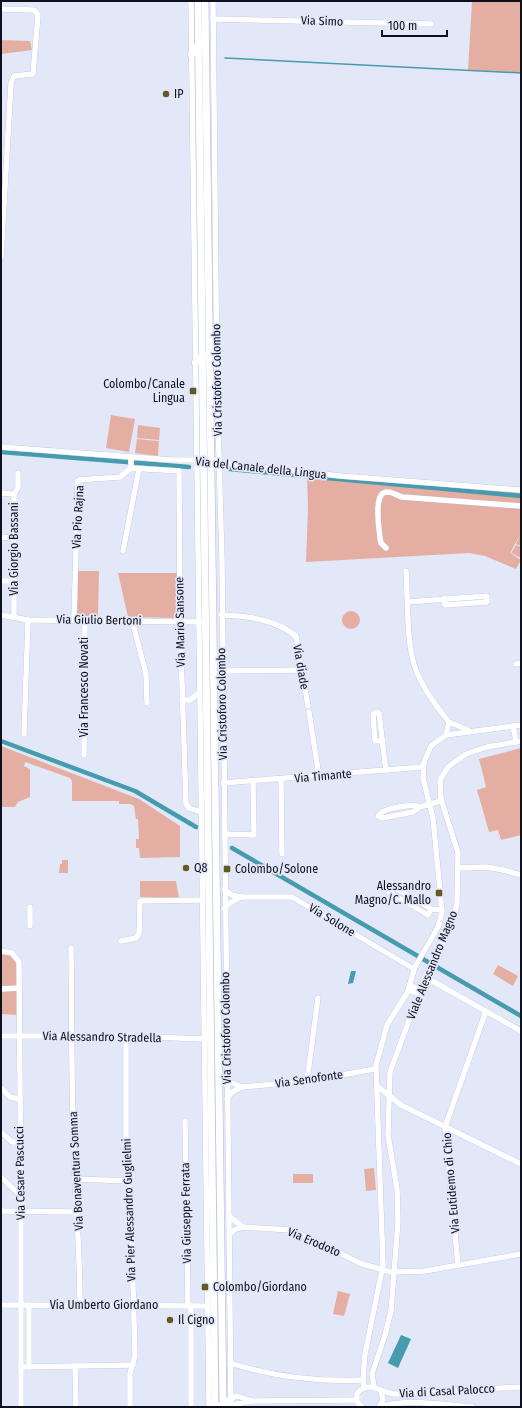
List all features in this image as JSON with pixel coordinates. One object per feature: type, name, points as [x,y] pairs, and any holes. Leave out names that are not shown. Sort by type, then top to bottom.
[{"type":"main road","name":"Via Cristoforo Colombo","points":[[198,1],[204,459],[210,623],[215,1406]]},
{"type":"main road","name":"Via Cristoforo Colombo","points":[[205,1],[204,459],[213,570],[210,623],[209,809],[215,1284],[215,1406]]},
{"type":"main road","points":[[191,55],[199,43]]},
{"type":"main road","points":[[195,363],[203,355]]},
{"type":"street","name":"Via Cristoforo Colombo","points":[[191,1],[195,363],[204,459],[198,622],[207,1306],[215,1406]]},
{"type":"street","name":"Via Cristoforo Colombo","points":[[213,1],[219,461],[222,560],[221,617],[224,909],[231,1406]]},
{"type":"street","points":[[1,9],[34,10],[38,15],[33,74],[32,76],[17,76],[12,79],[4,135],[1,257]]},
{"type":"street","name":"Via Simo","points":[[213,19],[431,24]]},
{"type":"street","name":"Via del Canale della Lingua","points":[[1,447],[172,460],[204,459],[341,476],[521,490]]},
{"type":"street","points":[[131,457],[131,467]]},
{"type":"street","name":"Via Mario Sansone","points":[[131,467],[139,469],[179,471],[180,621],[186,804],[189,808],[201,812]]},
{"type":"street","name":"Via Pio Rajna","points":[[74,619],[78,480],[120,477],[131,467]]},
{"type":"street","points":[[123,551],[139,469]]},
{"type":"street","points":[[14,494],[18,488],[18,474]]},
{"type":"street","points":[[386,548],[381,543],[380,538],[378,498],[386,492],[402,497],[521,506]]},
{"type":"street","name":"Via Giorgio Bassani","points":[[1,493],[14,494],[14,617]]},
{"type":"street","points":[[1,537],[14,538]]},
{"type":"street","points":[[213,570],[222,560]]},
{"type":"street","points":[[406,571],[409,637],[415,669],[428,693],[449,722],[454,726],[470,731]]},
{"type":"street","points":[[1,581],[14,581]]},
{"type":"street","points":[[408,602],[444,598],[487,596],[487,602],[445,605],[444,598]]},
{"type":"street","name":"Via Giulio Bertoni","points":[[1,615],[28,620],[74,619],[210,623]]},
{"type":"street","points":[[210,623],[221,617]]},
{"type":"street","name":"Via diade","points":[[221,617],[256,618],[296,636],[319,776]]},
{"type":"street","points":[[24,734],[28,620]]},
{"type":"street","name":"Via Francesco Novati","points":[[84,755],[85,620]]},
{"type":"street","points":[[132,620],[146,674],[147,702]]},
{"type":"street","points":[[226,671],[301,670]]},
{"type":"street","points":[[182,700],[190,700],[199,693]]},
{"type":"street","points":[[379,713],[386,771]]},
{"type":"street","points":[[446,735],[449,722]]},
{"type":"street","name":"Viale Alessandro Magno","points":[[364,1388],[363,1380],[366,1345],[383,1271],[377,1086],[375,1069],[387,1025],[409,988],[415,967],[438,927],[442,910],[433,818],[423,778],[423,767],[430,748],[446,735],[521,725]]},
{"type":"street","points":[[514,726],[518,741]]},
{"type":"street","name":"Viale Alessandro Magno","points":[[374,1387],[372,1374],[388,1323],[394,1273],[398,1208],[396,1182],[388,1135],[390,1075],[393,1060],[426,975],[450,928],[456,911],[458,868],[456,845],[441,801],[439,790],[440,778],[444,771],[454,762],[478,750],[518,741]]},
{"type":"street","name":"Via Timante","points":[[223,783],[253,782],[423,767]]},
{"type":"street","points":[[281,779],[282,854]]},
{"type":"street","points":[[224,834],[254,835],[253,782]]},
{"type":"street","points":[[420,807],[414,805],[381,812],[378,816],[382,818],[412,812],[420,807],[441,801]]},
{"type":"street","points":[[201,821],[209,809]]},
{"type":"street","points":[[458,868],[486,867],[521,875]]},
{"type":"street","points":[[431,909],[428,915],[388,892],[392,886],[431,909],[442,910]]},
{"type":"street","points":[[224,889],[232,895],[241,897]]},
{"type":"street","points":[[224,909],[230,903],[241,897]]},
{"type":"street","name":"Via Solone","points":[[241,897],[292,897],[415,967]]},
{"type":"street","points":[[121,941],[136,938],[139,934],[140,901],[202,900]]},
{"type":"street","points":[[30,907],[30,926]]},
{"type":"street","name":"Via Bonaventura Somma","points":[[71,948],[75,1179],[78,1212],[80,1306]]},
{"type":"street","name":"Via Cesare Pascucci","points":[[1,951],[12,953],[19,962],[21,1407]]},
{"type":"street","points":[[426,975],[521,1031]]},
{"type":"street","points":[[1,989],[19,988]]},
{"type":"street","points":[[409,988],[421,991]]},
{"type":"street","points":[[307,1080],[318,998]]},
{"type":"street","name":"Via Eutidemo di Chio","points":[[458,1265],[445,1127],[486,1011]]},
{"type":"street","name":"Via Alessandro Stradella","points":[[1,1036],[126,1036],[203,1039]]},
{"type":"street","name":"Via Pier Alessandro Guglielmi","points":[[126,1036],[126,1142],[130,1181],[132,1305],[135,1356],[130,1372],[130,1407]]},
{"type":"street","name":"Via Senofonte","points":[[242,1088],[307,1080],[375,1069]]},
{"type":"street","points":[[226,1077],[232,1083],[242,1088]]},
{"type":"street","points":[[377,1086],[401,1105],[521,1164]]},
{"type":"street","points":[[1,1088],[10,1097],[19,1099]]},
{"type":"street","points":[[227,1099],[232,1092],[242,1088]]},
{"type":"street","name":"Via Giuseppe Ferrata","points":[[185,1121],[191,1407]]},
{"type":"street","points":[[1,1132],[12,1142],[19,1142]]},
{"type":"street","points":[[1,1177],[21,1196]]},
{"type":"street","points":[[75,1179],[130,1181]]},
{"type":"street","points":[[1,1211],[78,1212]]},
{"type":"street","points":[[229,1216],[243,1227]]},
{"type":"street","points":[[229,1235],[234,1230],[243,1227]]},
{"type":"street","name":"Via Erodoto","points":[[243,1227],[292,1230],[362,1264],[394,1273]]},
{"type":"street","points":[[394,1273],[417,1272],[521,1254]]},
{"type":"street","points":[[207,1295],[215,1284]]},
{"type":"street","name":"Via Umberto Giordano","points":[[1,1305],[207,1306]]},
{"type":"street","points":[[29,1305],[29,1367]]},
{"type":"street","points":[[230,1363],[272,1374],[309,1380],[363,1380]]},
{"type":"street","points":[[20,1367],[133,1365]]},
{"type":"street","points":[[76,1366],[76,1407]]},
{"type":"street","points":[[361,1407],[356,1400],[357,1393],[364,1388],[374,1387],[381,1392],[383,1400],[379,1407]]},
{"type":"street","name":"Via di Casal Palocco","points":[[381,1392],[395,1394],[521,1387]]},
{"type":"street","points":[[215,1406],[237,1396],[252,1404]]},
{"type":"street","points":[[215,1406],[356,1400]]},
{"type":"street","name":"Via di Casal Palocco","points":[[379,1407],[407,1403],[473,1407]]},
{"type":"shaded area","points":[[472,1],[521,1],[521,73],[468,70]]},
{"type":"shaded area","points":[[1,40],[30,41],[32,50],[1,54]]},
{"type":"shaded area","points":[[111,415],[135,419],[129,452],[106,448]]},
{"type":"shaded area","points":[[138,425],[160,428],[159,440],[137,438]]},
{"type":"shaded area","points":[[137,439],[159,441],[158,456],[135,453]]},
{"type":"shaded area","points":[[307,475],[521,493],[521,546],[516,544],[520,535],[510,553],[521,560],[516,569],[485,556],[469,553],[306,562],[308,509]]},
{"type":"shaded area","points":[[516,545],[521,547],[521,558],[511,553]]},
{"type":"shaded area","points":[[78,571],[99,571],[98,616],[77,616]]},
{"type":"shaded area","points":[[118,573],[177,573],[176,618],[128,617]]},
{"type":"shaded area","points":[[347,611],[355,611],[360,616],[358,627],[355,629],[347,629],[342,624],[342,616]]},
{"type":"shaded area","points":[[1,746],[139,799],[180,826],[180,857],[140,858],[139,848],[136,848],[136,839],[139,839],[138,819],[136,819],[134,806],[130,804],[119,804],[119,801],[72,801],[72,781],[70,778],[25,762],[24,766],[30,769],[30,797],[18,802],[15,807],[1,807]]},
{"type":"shaded area","points":[[521,748],[521,835],[501,840],[498,830],[489,832],[477,790],[486,787],[479,759]]},
{"type":"shaded area","points":[[62,860],[68,860],[68,873],[59,873]]},
{"type":"shaded area","points":[[140,881],[176,881],[179,898],[140,897]]},
{"type":"shaded area","points":[[1,951],[7,951],[19,962],[19,1015],[1,1014]]},
{"type":"shaded area","points":[[498,965],[518,976],[513,986],[493,974]]},
{"type":"shaded area","points":[[374,1168],[376,1190],[366,1191],[364,1169]]},
{"type":"shaded area","points":[[293,1174],[313,1174],[313,1183],[293,1183]]},
{"type":"shaded area","points":[[338,1291],[350,1294],[344,1316],[333,1314]]},
{"type":"water","points":[[351,971],[356,971],[353,983],[348,984]]},
{"type":"water","points":[[401,1335],[411,1339],[398,1368],[388,1363]]},
{"type":"waterway","points":[[225,58],[521,73]]},
{"type":"waterway","points":[[1,452],[189,467]]},
{"type":"waterway","points":[[230,469],[521,496]]},
{"type":"waterway","points":[[1,741],[135,791],[196,827]]},
{"type":"waterway","points":[[232,848],[521,1016]]},
{"type":"place","name":"IP","points":[[166,94]]},
{"type":"place","name":"Colombo/Canale Lingua","points":[[193,391]]},
{"type":"place","name":"Q8","points":[[186,868]]},
{"type":"place","name":"Colombo/Solone","points":[[227,869]]},
{"type":"place","name":"Alessandro Magno/C. Mallo","points":[[439,893]]},
{"type":"place","name":"Colombo/Giordano","points":[[205,1287]]},
{"type":"place","name":"Il Cigno","points":[[170,1320]]}]
